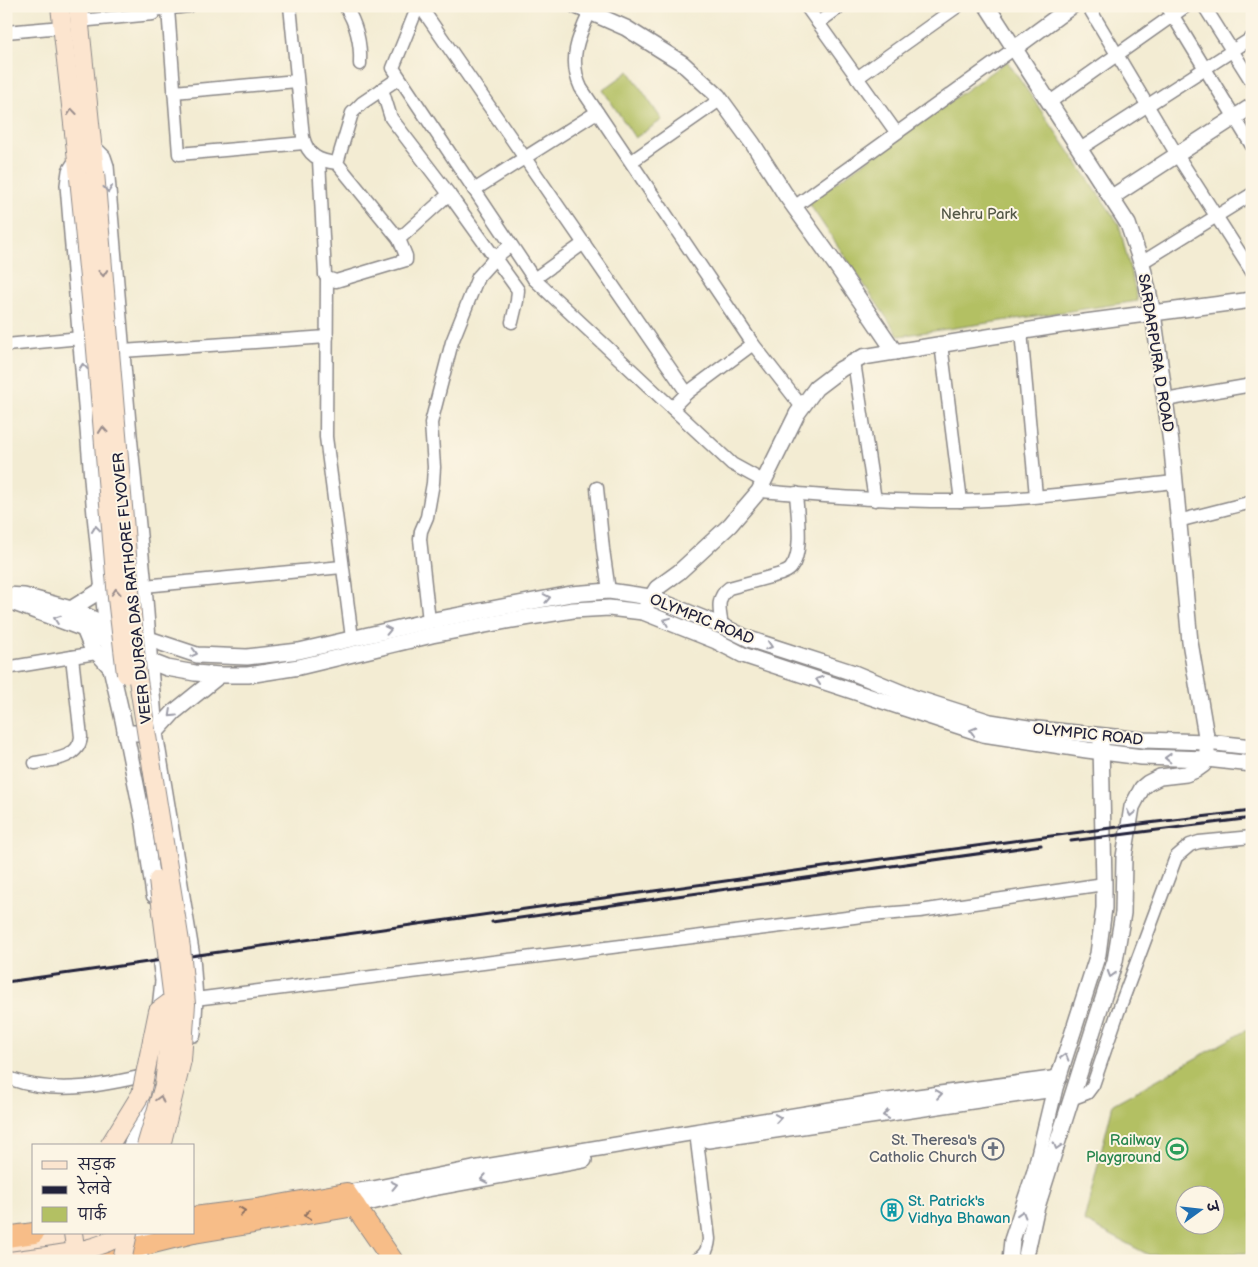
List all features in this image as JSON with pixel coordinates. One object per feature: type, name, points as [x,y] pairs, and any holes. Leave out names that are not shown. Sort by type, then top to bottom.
[{"type":"highway","points":[[195,1225],[343,1201]]},
{"type":"highway","points":[[343,1201],[380,1261]]},
{"type":"highway","points":[[343,1201],[393,1261]]},
{"type":"highway","points":[[6,1237],[32,1233]]},
{"type":"highway","points":[[92,1260],[138,1245],[168,1239],[177,1234]]},
{"type":"highway","points":[[138,1245],[162,1249],[182,1234]]},
{"type":"main road","name":"VEER DURGA DAS RATHORE FLYOVER","points":[[60,14],[77,160],[87,175],[136,665],[181,948],[186,1004],[182,1060],[161,1144]]},
{"type":"main road","name":"VEER DURGA DAS RATHORE FLYOVER","points":[[79,14],[92,146],[87,175],[95,338],[117,598],[132,711],[148,802],[173,1000],[164,1085],[147,1144]]},
{"type":"main road","points":[[110,1144],[141,1094],[158,1012],[173,1000]]},
{"type":"main road","points":[[73,1234],[77,1261]]},
{"type":"main road","points":[[6,1248],[87,1234]]},
{"type":"main road","points":[[9,1261],[94,1248],[111,1242],[138,1245]]},
{"type":"main road","points":[[122,1261],[138,1245]]},
{"type":"street","points":[[79,14],[153,14],[154,10],[189,6]]},
{"type":"street","points":[[290,6],[305,148],[319,160],[337,164],[399,239],[406,256],[406,260],[336,281],[327,278]]},
{"type":"street","points":[[344,6],[358,36],[360,64]]},
{"type":"street","points":[[419,6],[393,68],[534,279],[732,464],[761,486],[796,494],[874,500],[961,501],[1036,496],[1174,482]]},
{"type":"street","points":[[419,6],[687,393]]},
{"type":"street","points":[[806,6],[896,132]]},
{"type":"street","points":[[818,23],[841,6]]},
{"type":"street","points":[[857,78],[958,6]]},
{"type":"street","name":"SARDARPURA D ROAD","points":[[987,6],[1112,197],[1128,224],[1141,263],[1153,313],[1165,400],[1190,642],[1207,742],[1207,759]]},
{"type":"street","points":[[794,207],[1072,6]]},
{"type":"street","points":[[1088,6],[1178,155],[1252,272]]},
{"type":"street","points":[[1050,102],[1117,56],[1170,11],[1186,6]]},
{"type":"street","points":[[1204,6],[1252,82]]},
{"type":"street","points":[[168,8],[179,154],[304,143]]},
{"type":"street","points":[[802,407],[753,344],[597,112],[576,77],[574,59],[586,8],[626,28],[682,63],[705,82],[721,99],[895,352]]},
{"type":"street","points":[[1170,11],[1252,146]]},
{"type":"street","points":[[6,32],[60,14]]},
{"type":"street","points":[[1080,149],[1252,38]]},
{"type":"street","points":[[337,164],[352,114],[362,103],[399,78]]},
{"type":"street","points":[[174,92],[297,82]]},
{"type":"street","points":[[382,90],[392,118],[518,290],[512,322]]},
{"type":"street","points":[[635,159],[721,99]]},
{"type":"street","points":[[1112,197],[1252,106]]},
{"type":"street","points":[[474,190],[597,112]]},
{"type":"street","points":[[92,146],[104,157],[106,166],[144,586],[155,733],[193,963],[195,999],[189,1070],[170,1144]]},
{"type":"street","points":[[77,160],[70,171],[68,185],[95,515],[110,668],[144,824],[159,931],[162,981],[154,1074],[132,1144]]},
{"type":"street","points":[[319,160],[325,275],[327,278],[326,437],[352,638]]},
{"type":"street","points":[[399,239],[449,194]]},
{"type":"street","points":[[1141,263],[1252,194]]},
{"type":"street","points":[[534,279],[584,244]]},
{"type":"street","points":[[429,621],[420,539],[427,517],[433,483],[432,416],[456,331],[478,277],[495,258],[511,245]]},
{"type":"street","points":[[643,612],[650,597],[657,588],[679,572],[730,525],[761,486],[797,414],[816,388],[854,362],[864,357],[1020,331],[1252,300]]},
{"type":"street","points":[[1020,331],[1036,496]]},
{"type":"street","points":[[122,351],[327,337]]},
{"type":"street","points":[[6,345],[81,338]]},
{"type":"street","points":[[672,408],[687,393],[753,344]]},
{"type":"street","points":[[941,344],[961,501]]},
{"type":"street","points":[[854,362],[874,500]]},
{"type":"street","points":[[1165,400],[1252,385]]},
{"type":"street","points":[[597,488],[603,549],[610,591]]},
{"type":"street","points":[[722,626],[719,606],[723,592],[729,588],[781,574],[789,571],[793,566],[798,548],[796,494]]},
{"type":"street","points":[[1178,521],[1252,502]]},
{"type":"street","points":[[144,586],[342,567]]},
{"type":"street","points":[[71,609],[103,590]]},
{"type":"street","name":"OLYMPIC ROAD","points":[[6,595],[24,596],[71,609],[107,625],[197,655],[247,657],[298,651],[429,621],[571,594],[610,591],[650,597],[749,639],[854,674],[1003,731],[1100,752],[1142,757],[1207,759],[1252,764]]},
{"type":"street","name":"OLYMPIC ROAD","points":[[6,600],[84,629],[167,668],[220,675],[248,675],[299,667],[432,635],[573,610],[609,608],[643,612],[716,641],[743,655],[983,734],[1003,731],[1207,742],[1252,747]]},
{"type":"street","points":[[84,629],[96,653],[110,668]]},
{"type":"street","points":[[6,668],[96,653]]},
{"type":"street","points":[[36,764],[68,755],[76,750],[80,743],[81,737],[72,657]]},
{"type":"street","points":[[125,733],[155,733],[174,712],[220,675]]},
{"type":"street","points":[[1010,1261],[1012,1240],[1035,1171],[1057,1083],[1098,954],[1104,908],[1101,736]]},
{"type":"street","points":[[1025,1261],[1036,1210],[1115,961],[1123,913],[1124,857],[1132,807],[1142,788],[1148,783],[1160,777],[1186,774],[1196,770],[1207,759]]},
{"type":"street","points":[[1071,1099],[1087,1093],[1093,1085],[1176,857],[1190,845],[1199,842],[1252,837]]},
{"type":"street","points":[[195,999],[870,915],[920,911],[1104,884]]},
{"type":"street","points":[[11,1079],[30,1085],[71,1089],[154,1074],[189,1070]]},
{"type":"street","points":[[343,1201],[422,1190],[696,1141],[952,1105],[1057,1083]]},
{"type":"street","points":[[343,1201],[373,1189],[542,1157],[979,1088],[1057,1083]]},
{"type":"street","points":[[1051,1108],[1066,1114]]},
{"type":"street","points":[[695,1261],[703,1256],[708,1248],[709,1239],[696,1141]]},
{"type":"street","points":[[92,1260],[103,1234]]},
{"type":"green space","name":"Nehru Park","points":[[1007,61],[1119,224],[1138,301],[899,336],[808,202]]},
{"type":"green space","points":[[629,71],[662,120],[635,138],[603,90]]},
{"type":"green space","name":"Railway Playground","points":[[1252,1027],[1252,1253],[1149,1255],[1084,1221],[1113,1104]]},
{"type":"railway","points":[[6,982],[924,853],[1252,811]]},
{"type":"railway","points":[[1071,841],[1252,818]]},
{"type":"railway","points":[[492,922],[1041,845]]},
{"type":"place","name":"St. Theresa's Catholic Church","points":[[993,1149]]},
{"type":"place","name":"Railway Playground","points":[[1177,1149]]},
{"type":"place","name":"St. Patrick's Vidhya Bhawan","points":[[892,1210]]}]
